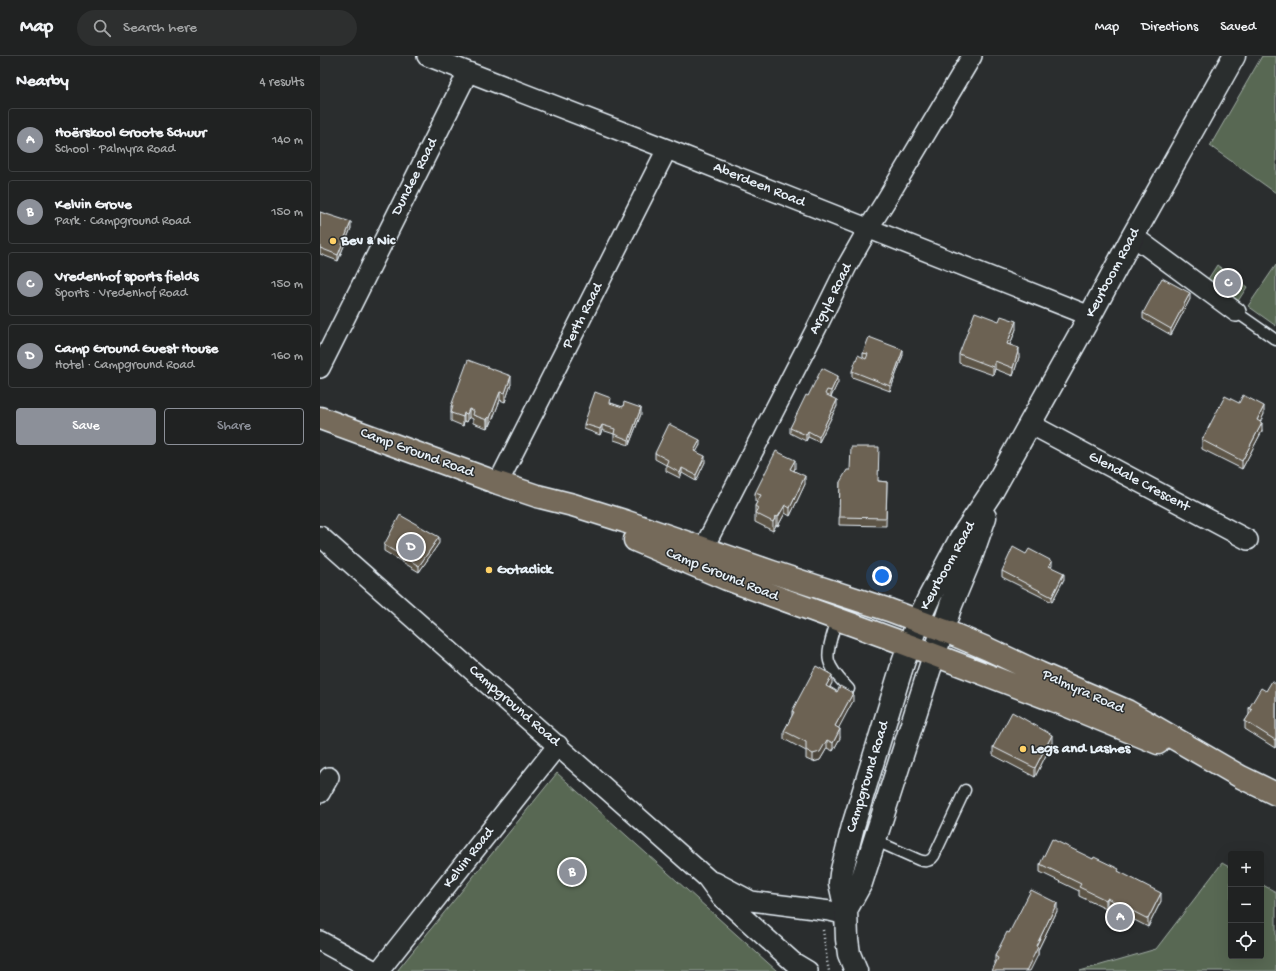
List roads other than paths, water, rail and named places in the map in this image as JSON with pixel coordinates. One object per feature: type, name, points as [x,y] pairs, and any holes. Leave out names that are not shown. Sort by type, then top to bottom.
[{"type":"main road","name":"Keurboom Road","points":[[909,646],[918,621],[929,598],[961,538],[993,490],[1234,56]]},
{"type":"main road","name":"Camp Ground Road","points":[[320,418],[498,483],[537,496],[602,514],[918,621]]},
{"type":"main road","name":"Keurboom Road","points":[[934,655],[951,605],[973,551],[993,490]]},
{"type":"main road","name":"Camp Ground Road","points":[[537,496],[727,579],[909,646]]},
{"type":"main road","name":"Palmyra Road","points":[[918,621],[988,649],[1126,711],[1240,777]]},
{"type":"main road","name":"Palmyra Road","points":[[909,646],[1058,702],[1240,777],[1276,794]]},
{"type":"main road","name":"Campground Road","points":[[851,970],[847,939],[846,912],[840,883],[846,851],[855,818],[909,646]]},
{"type":"main road","name":"Campground Road","points":[[846,912],[861,883],[934,655]]},
{"type":"street","name":"Aberdeen Road","points":[[427,56],[1002,280],[1090,316]]},
{"type":"street","name":"Argyle Road","points":[[703,549],[847,266],[868,228],[972,56]]},
{"type":"street","name":"Dundee Road","points":[[320,368],[468,72]]},
{"type":"street","name":"Perth Road","points":[[498,483],[667,149]]},
{"type":"street","points":[[1133,236],[1236,312]]},
{"type":"street","name":"Glendale Crescent","points":[[1030,424],[1248,540]]},
{"type":"street","name":"Campground Road","points":[[320,536],[707,878],[721,897],[793,962],[808,971]]},
{"type":"street","name":"Kelvin Road","points":[[379,971],[558,745]]},
{"type":"street","name":"Campground Road","points":[[707,878],[751,901],[846,912]]},
{"type":"street","points":[[320,941],[375,971]]},
{"type":"lane","points":[[1236,312],[1276,340]]},
{"type":"lane","points":[[837,619],[829,653],[829,661],[836,674],[850,689]]},
{"type":"lane","points":[[874,840],[918,860],[926,862],[931,860],[964,790]]},
{"type":"place","name":"Bev & Nic","points":[[333,241]]},
{"type":"place","name":"Vredenhof sports fields","points":[[1228,283]]},
{"type":"place","name":"Camp Ground Guest House","points":[[411,547]]},
{"type":"place","name":"Gotaclick","points":[[489,570]]},
{"type":"place","name":"Legs and Lashes","points":[[1023,749]]},
{"type":"place","name":"Kelvin Grove","points":[[572,872]]},
{"type":"place","name":"Hoërskool Groote Schuur","points":[[1120,917]]}]
